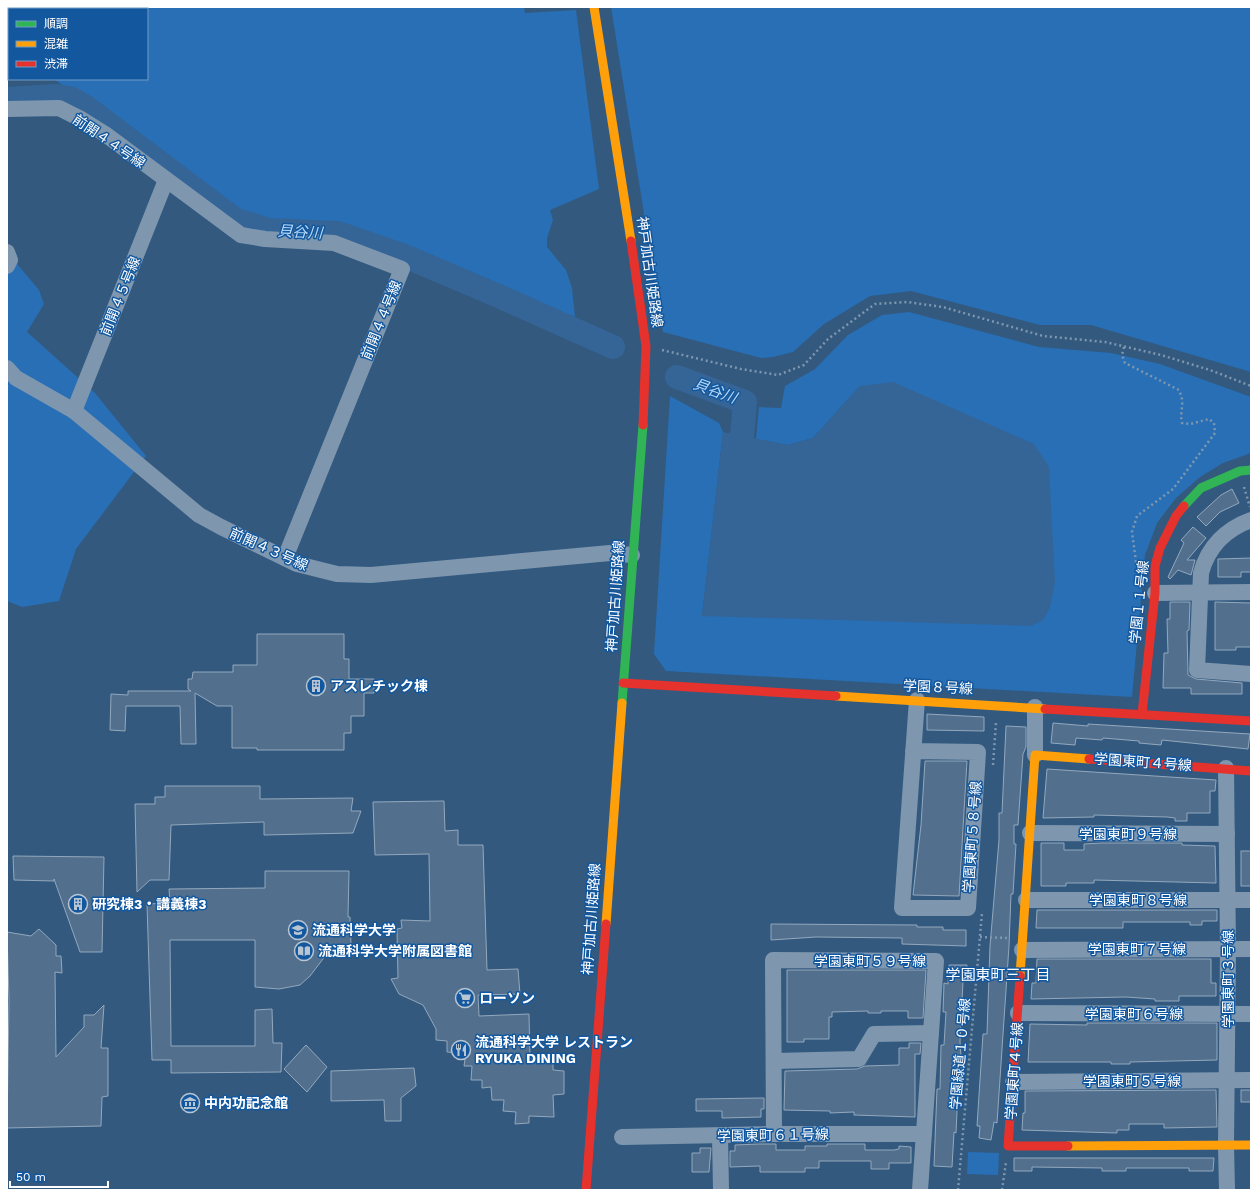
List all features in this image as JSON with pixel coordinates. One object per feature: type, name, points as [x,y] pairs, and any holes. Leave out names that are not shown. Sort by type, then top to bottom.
[{"type":"street","name":"神戸加古川姫路線","points":[[586,1190],[632,555],[642,438],[646,346],[627,210],[594,7]]},
{"type":"street","name":"前開４４号線","points":[[7,109],[59,108],[105,134],[241,235],[265,239],[334,243],[402,269],[285,558]]},
{"type":"street","name":"前開４５号線","points":[[74,411],[166,180]]},
{"type":"street","points":[[7,252],[10,260],[7,266]]},
{"type":"street","name":"前開４３号線","points":[[7,368],[16,378],[74,411],[200,515],[297,564],[337,574],[371,576],[610,553],[632,555]]},
{"type":"street","name":"学園１１号線","points":[[1142,714],[1155,593],[1155,566],[1160,548],[1176,516],[1201,488],[1240,471],[1251,470]]},
{"type":"street","points":[[1251,520],[1239,524],[1226,533],[1215,544],[1205,559],[1201,573],[1196,670],[1251,674]]},
{"type":"street","points":[[1155,593],[1200,591],[1251,592]]},
{"type":"street","name":"学園８号線","points":[[623,683],[1251,721]]},
{"type":"street","name":"学園東町５８号線","points":[[913,751],[978,752],[968,908],[902,908],[916,700]]},
{"type":"street","name":"学園東町４号線","points":[[1008,1146],[1014,1082],[1035,755],[1035,707]]},
{"type":"street","name":"学園東町４号線","points":[[1035,755],[1251,771]]},
{"type":"street","name":"学園東町３号線","points":[[1226,768],[1228,900],[1227,1190]]},
{"type":"street","name":"学園東町９号線","points":[[1030,833],[1226,834]]},
{"type":"street","name":"学園東町８号線","points":[[1026,900],[1251,900]]},
{"type":"street","name":"学園東町７号線","points":[[1023,944],[1251,949]]},
{"type":"street","name":"学園東町５９号線","points":[[774,1134],[773,960],[936,962],[920,1190]]},
{"type":"street","name":"学園東町６号線","points":[[1018,1013],[1251,1014]]},
{"type":"street","points":[[774,1060],[859,1059],[874,1034],[931,1033]]},
{"type":"street","name":"学園東町５号線","points":[[1014,1082],[1251,1080]]},
{"type":"street","name":"学園東町６１号線","points":[[622,1137],[640,1131],[720,1136],[774,1134],[924,1134]]},
{"type":"street","points":[[720,1136],[721,1190]]},
{"type":"street","points":[[1008,1146],[1251,1145]]},
{"type":"path","points":[[646,346],[741,369],[778,375],[804,365],[828,339],[875,304],[907,302],[943,307],[1043,336],[1105,342],[1161,355],[1210,370],[1251,386]]},
{"type":"path","points":[[1124,347],[1122,355],[1125,363],[1179,390],[1184,399],[1181,417],[1182,423],[1190,424],[1209,419],[1214,423],[1215,433],[1212,440],[1204,446],[1173,489],[1137,516],[1132,532],[1136,562],[1155,566]]},
{"type":"path","points":[[1240,471],[1251,511]]},
{"type":"path","points":[[993,768],[998,705]]},
{"type":"path","name":"学園緑道１０号線","points":[[958,1190],[982,910]]},
{"type":"path","points":[[980,937],[1023,944]]},
{"type":"path","points":[[1002,1190],[1008,1146]]},
{"type":"shaded area","points":[[7,7],[524,7],[525,13],[576,10],[599,189],[550,210],[553,220],[547,238],[547,247],[566,270],[572,288],[575,317],[345,224],[268,224],[233,211],[55,80],[148,80],[148,8],[8,8],[8,40]]},
{"type":"shaded area","points":[[611,7],[1251,7],[1251,372],[1091,325],[1040,325],[911,291],[870,296],[824,324],[793,352],[773,357],[761,358],[663,332]]},
{"type":"shaded area","points":[[7,252],[39,290],[44,304],[27,332],[95,393],[146,456],[76,549],[59,601],[22,607],[7,601]]},
{"type":"shaded area","points":[[909,312],[1039,347],[1111,353],[1160,364],[1251,397],[1251,453],[1223,463],[1200,477],[1176,498],[1157,523],[1145,555],[1132,697],[666,671],[654,654],[670,396],[719,423],[723,432],[702,616],[860,386],[813,438],[788,445],[756,439],[759,407],[781,408],[785,386],[815,369],[848,335],[882,315]]},
{"type":"shaded area","points":[[893,382],[1034,444],[1049,467],[1055,582],[1050,608],[1043,620],[1031,626],[702,616],[723,432],[788,445],[813,438],[860,386]]},
{"type":"shaded area","points":[[968,1152],[999,1153],[998,1175],[967,1174]]},
{"type":"building","points":[[1232,489],[1239,503],[1220,512],[1206,526],[1197,517],[1221,495]]},
{"type":"building","points":[[1193,527],[1206,538],[1187,560],[1195,560],[1191,575],[1178,570],[1170,579],[1168,577],[1184,543],[1181,540]]},
{"type":"building","points":[[1251,558],[1251,572],[1241,572],[1241,577],[1218,577],[1218,559]]},
{"type":"building","points":[[1170,602],[1190,602],[1189,630],[1187,631],[1188,675],[1196,679],[1242,683],[1242,694],[1191,694],[1191,688],[1163,688],[1164,653],[1168,653],[1167,619],[1170,619]]},
{"type":"building","points":[[1215,602],[1251,603],[1251,647],[1236,647],[1236,650],[1215,650]]},
{"type":"building","name":"アスレチック棟","points":[[257,634],[344,634],[344,659],[349,659],[349,679],[374,679],[374,693],[364,693],[364,716],[351,716],[351,733],[344,733],[344,750],[257,750],[257,748],[232,748],[232,706],[217,706],[195,693],[196,744],[181,744],[180,706],[126,706],[125,731],[110,730],[111,694],[128,695],[128,691],[191,691],[188,689],[188,679],[192,679],[193,672],[233,672],[233,665],[257,665]]},
{"type":"building","points":[[927,714],[984,717],[984,731],[927,730]]},
{"type":"building","points":[[1053,723],[1250,734],[1248,749],[1162,740],[1161,745],[1139,743],[1139,741],[1103,738],[1102,740],[1076,738],[1075,745],[1051,743]]},
{"type":"building","points":[[1006,726],[1026,727],[1026,747],[1023,754],[1018,825],[1014,825],[1014,844],[1016,844],[1013,894],[1011,894],[997,1123],[994,1122],[991,1140],[979,1138],[980,1126],[977,1126],[983,1034],[987,1034],[990,946],[999,840],[999,813],[1002,813]]},
{"type":"building","points":[[925,761],[967,761],[959,896],[913,895],[921,825]]},
{"type":"building","points":[[1047,769],[1216,780],[1215,791],[1210,791],[1210,813],[1187,813],[1187,821],[1175,821],[1175,818],[1167,817],[1094,815],[1094,817],[1043,818]]},
{"type":"building","points":[[165,786],[260,786],[260,799],[353,798],[351,811],[361,811],[353,833],[264,835],[264,822],[171,825],[169,880],[150,880],[137,892],[135,804],[155,804],[155,797],[165,797]]},
{"type":"building","points":[[444,801],[445,831],[458,830],[458,845],[483,845],[487,970],[518,969],[520,994],[478,995],[479,1016],[529,1014],[530,1056],[553,1055],[553,1070],[564,1071],[564,1094],[553,1095],[554,1117],[529,1116],[529,1123],[515,1124],[516,1112],[503,1111],[504,1100],[492,1100],[491,1087],[482,1088],[482,1080],[471,1080],[472,1066],[464,1066],[465,1059],[459,1059],[458,1053],[447,1052],[447,1041],[436,1040],[436,1029],[423,1005],[399,994],[391,979],[398,978],[397,929],[402,928],[401,920],[430,921],[429,854],[375,855],[373,802]]},
{"type":"building","points":[[1041,843],[1064,843],[1064,850],[1084,850],[1084,844],[1102,843],[1182,843],[1182,845],[1215,846],[1216,883],[1094,880],[1094,883],[1066,883],[1066,886],[1041,886]]},
{"type":"building","points":[[1241,851],[1251,851],[1251,886],[1241,886]]},
{"type":"building","name":"研究棟3・講義棟3","points":[[13,856],[104,857],[102,952],[80,952],[54,879],[54,881],[14,880]]},
{"type":"building","points":[[265,871],[349,871],[348,917],[350,917],[351,945],[338,953],[326,955],[310,976],[300,985],[279,989],[255,987],[255,940],[170,940],[171,1046],[255,1046],[255,1010],[272,1009],[273,1043],[282,1043],[281,1072],[171,1073],[171,1060],[152,1060],[147,904],[170,903],[169,889],[265,888]]},
{"type":"building","points":[[1037,910],[1217,910],[1217,921],[1202,921],[1202,925],[1190,925],[1190,922],[1123,922],[1123,928],[1036,928]]},
{"type":"building","points":[[771,924],[917,925],[917,927],[943,927],[943,930],[966,930],[966,946],[902,944],[902,938],[816,937],[771,940]]},
{"type":"building","points":[[39,929],[56,945],[56,956],[61,956],[62,973],[55,972],[56,1057],[84,1027],[84,1015],[94,1015],[104,1005],[101,1048],[108,1048],[108,1096],[102,1097],[101,1126],[7,1128],[9,1000],[7,932],[31,936]]},
{"type":"building","points":[[1037,959],[1211,959],[1211,983],[1216,983],[1216,996],[1179,996],[1179,1001],[1155,1001],[1155,999],[1126,997],[1031,999],[1032,983],[1036,983]]},
{"type":"building","points":[[949,965],[967,965],[966,981],[963,981],[960,1042],[962,1070],[959,1070],[956,1133],[954,1132],[952,1167],[934,1166],[937,1089],[940,1089],[941,1045],[944,1045],[946,1012],[943,1012],[944,983],[948,984]]},
{"type":"building","points":[[787,970],[926,970],[923,1018],[908,1018],[908,1011],[881,1011],[881,1013],[868,1013],[868,1011],[832,1012],[832,1017],[829,1017],[829,1039],[804,1039],[804,1042],[787,1042]]},
{"type":"building","points":[[1087,1023],[1217,1023],[1217,1060],[1130,1062],[1130,1064],[1111,1064],[1111,1062],[1028,1062],[1030,1024],[1087,1025]]},
{"type":"building","points":[[909,1043],[921,1043],[920,1054],[915,1054],[915,1117],[854,1115],[854,1112],[830,1113],[830,1111],[784,1110],[785,1071],[857,1069],[865,1066],[899,1065],[899,1048],[909,1048]]},
{"type":"building","points":[[306,1045],[327,1067],[307,1092],[284,1069]]},
{"type":"building","points":[[414,1068],[416,1086],[401,1098],[401,1121],[385,1121],[384,1100],[331,1101],[331,1071]]},
{"type":"building","points":[[1216,1090],[1217,1127],[1164,1128],[1164,1124],[1129,1124],[1129,1130],[1117,1130],[1117,1133],[1022,1130],[1023,1113],[1025,1113],[1025,1091]]},
{"type":"building","points":[[1241,1090],[1251,1090],[1251,1102],[1241,1102]]},
{"type":"building","points":[[764,1098],[764,1109],[761,1109],[761,1117],[722,1118],[722,1111],[696,1111],[696,1099]]},
{"type":"building","points":[[776,1144],[776,1150],[805,1150],[805,1146],[827,1146],[827,1144],[865,1144],[865,1150],[894,1150],[899,1149],[899,1146],[911,1147],[911,1163],[889,1163],[889,1169],[871,1169],[871,1161],[819,1161],[819,1168],[805,1168],[805,1172],[760,1172],[760,1166],[730,1167],[730,1151],[735,1151],[735,1145]]},
{"type":"building","points":[[700,1148],[711,1148],[709,1172],[692,1172],[692,1153],[700,1153]]},
{"type":"building","points":[[1014,1158],[1214,1158],[1213,1171],[1189,1171],[1189,1168],[1126,1168],[1126,1171],[1102,1171],[1102,1168],[1032,1167],[1032,1171],[1014,1171]]},
{"type":"waterway","name":"貝谷川","points":[[7,99],[57,96],[70,98],[86,107],[236,220],[269,230],[338,233],[402,255],[613,347]]},
{"type":"waterway","name":"貝谷川","points":[[677,377],[745,402],[742,436]]},
{"type":"traffic: fast","points":[[622,703],[643,425]]},
{"type":"traffic: fast","points":[[1184,506],[1201,488],[1240,471],[1251,470]]},
{"type":"traffic: slow","points":[[594,7],[631,241]]},
{"type":"traffic: slow","points":[[836,696],[1045,709]]},
{"type":"traffic: slow","points":[[606,924],[622,703]]},
{"type":"traffic: slow","points":[[1020,976],[1035,755],[1089,759]]},
{"type":"traffic: slow","points":[[1068,1146],[1251,1145]]},
{"type":"traffic: jam","points":[[631,241],[646,346],[643,425]]},
{"type":"traffic: jam","points":[[1142,714],[1155,593],[1155,566],[1160,548],[1176,516],[1184,506]]},
{"type":"traffic: jam","points":[[623,683],[836,696]]},
{"type":"traffic: jam","points":[[1045,709],[1251,721]]},
{"type":"traffic: jam","points":[[1089,759],[1251,771]]},
{"type":"traffic: jam","points":[[586,1190],[606,924]]},
{"type":"traffic: jam","points":[[1020,976],[1008,1146],[1068,1146]]},
{"type":"place","name":"アスレチック棟","points":[[316,686]]},
{"type":"place","name":"研究棟3・講義棟3","points":[[78,904]]},
{"type":"place","name":"流通科学大学","points":[[298,930]]},
{"type":"place","name":"流通科学大学附属図書館","points":[[304,951]]},
{"type":"place","name":"ローソン","points":[[465,998]]},
{"type":"place","name":"流通科学大学 レストラン RYUKA DINING","points":[[461,1050]]},
{"type":"place","name":"中内功記念館","points":[[190,1103]]},
{"type":"district","name":"学園東町三丁目","points":[[998,975]]}]
